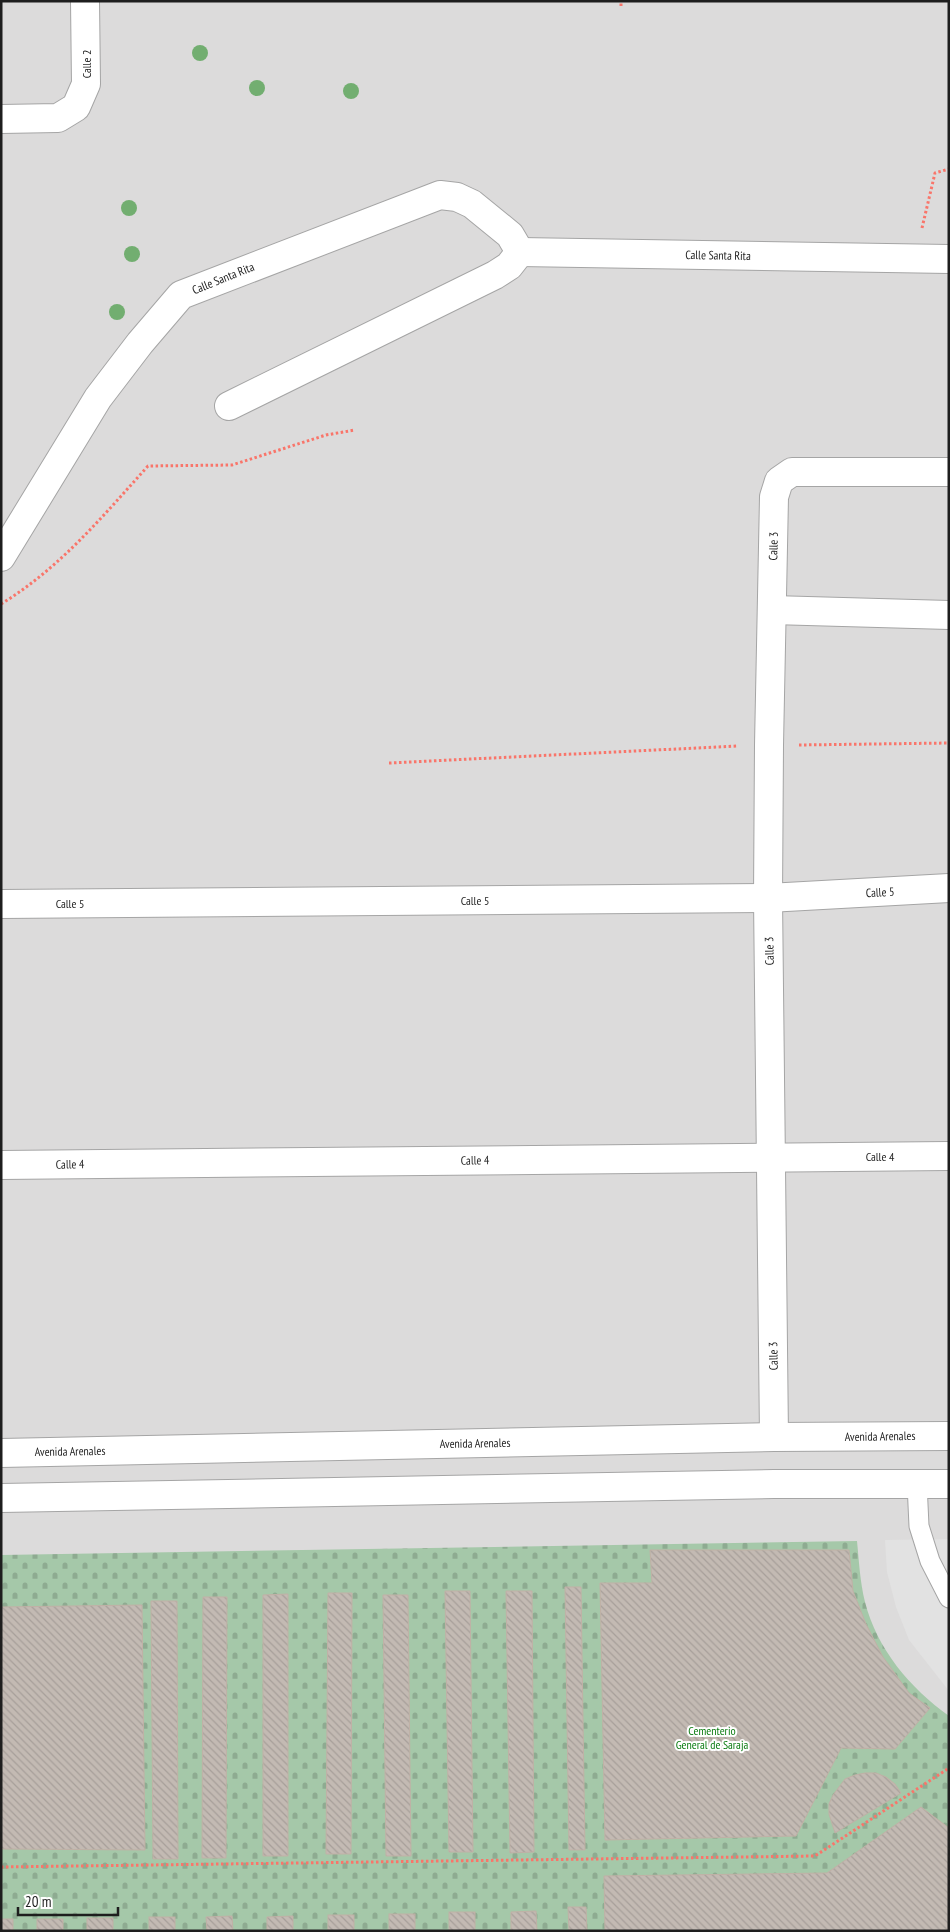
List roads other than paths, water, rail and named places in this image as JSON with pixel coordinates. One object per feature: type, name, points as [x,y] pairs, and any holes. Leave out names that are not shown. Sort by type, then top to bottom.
[{"type":"street","name":"Calle 2","points":[[1,119],[58,118],[76,107],[86,84],[85,1]]},
{"type":"street","name":"Calle Santa Rita","points":[[1,557],[98,398],[140,343],[181,295],[440,195],[457,197],[472,204],[510,235],[520,252],[949,259]]},
{"type":"street","points":[[229,406],[496,275],[509,266],[520,252]]},
{"type":"street","name":"Calle 3","points":[[774,1437],[768,898],[774,497],[779,481],[792,472],[949,472]]},
{"type":"street","points":[[772,610],[949,615]]},
{"type":"street","name":"Calle 5","points":[[1,904],[768,898],[949,888]]},
{"type":"street","name":"Calle 4","points":[[1,1165],[771,1156],[949,1156]]},
{"type":"street","name":"Avenida Arenales","points":[[1,1453],[774,1437],[949,1436]]},
{"type":"street","points":[[1,1498],[949,1484]]},
{"type":"lane","points":[[917,1483],[919,1526],[930,1561],[949,1598]]},
{"type":"park label","name":"Cementerio General de Saraja","points":[[712,1737]]}]
